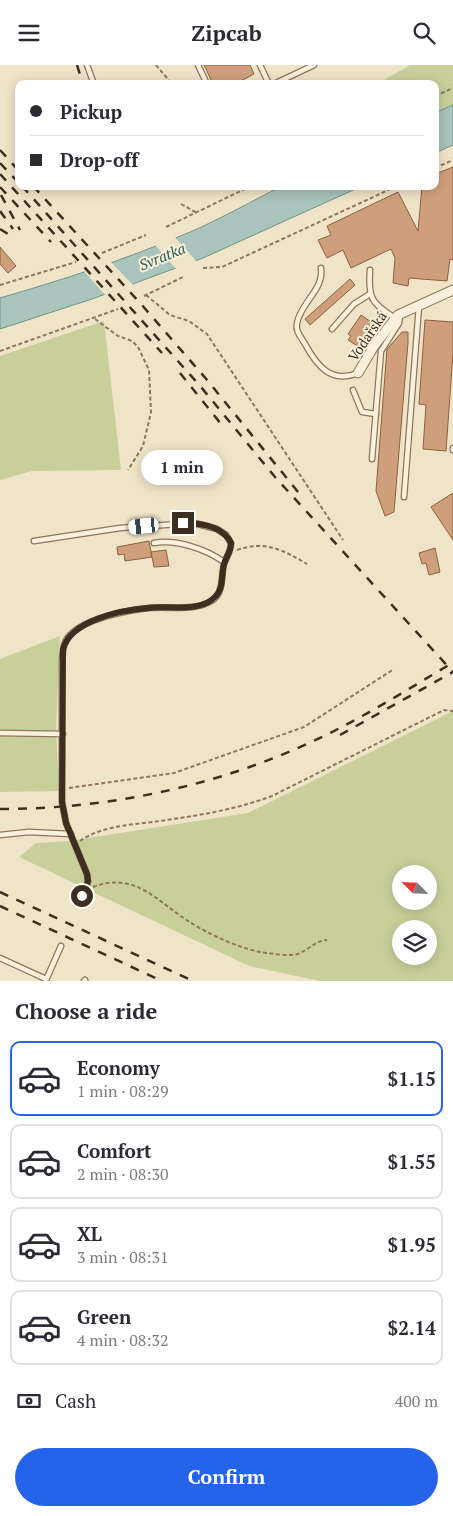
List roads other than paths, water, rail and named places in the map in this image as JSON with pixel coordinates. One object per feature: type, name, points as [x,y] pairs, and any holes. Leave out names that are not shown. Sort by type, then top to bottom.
[{"type":"street","name":"Vodařská","points":[[358,373],[398,316],[419,304],[453,290]]},
{"type":"lane","points":[[87,65],[93,80]]},
{"type":"lane","points":[[198,65],[205,80]]},
{"type":"lane","points":[[260,65],[267,80]]},
{"type":"lane","points":[[282,80],[314,65]]},
{"type":"lane","points":[[321,268],[322,276],[299,317],[297,331],[314,360],[325,371],[340,377],[358,373]]},
{"type":"lane","points":[[370,270],[370,294],[376,305],[398,316],[399,323],[382,348],[372,459]]},
{"type":"lane","points":[[332,329],[354,304],[370,294]]},
{"type":"lane","points":[[404,497],[419,304]]},
{"type":"lane","points":[[353,390],[362,412],[376,413]]},
{"type":"lane","points":[[34,541],[120,528],[194,523],[217,529],[226,535],[231,543],[230,553],[224,562],[220,589],[217,595],[205,604],[130,611],[84,625],[70,634],[64,644],[62,660],[62,789],[66,823],[87,874],[88,881],[82,896]]},
{"type":"lane","points":[[154,543],[163,541],[210,551],[224,562]]},
{"type":"lane","points":[[0,733],[63,734]]},
{"type":"lane","points":[[0,835],[29,832],[71,834]]},
{"type":"lane","points":[[0,957],[46,980],[62,946]]},
{"type":"water","points":[[453,105],[453,145],[439,151],[439,111]]},
{"type":"water","name":"Svratka","points":[[274,190],[353,190],[203,258],[92,299],[0,329],[0,298],[138,253],[208,224]]},
{"type":"railway","points":[[77,65],[82,80]]},
{"type":"railway","points":[[0,150],[15,167]]},
{"type":"railway","points":[[0,163],[15,179]]},
{"type":"railway","points":[[0,174],[162,353]]},
{"type":"railway","points":[[0,187],[51,242]]},
{"type":"railway","points":[[26,190],[201,387],[275,477],[453,672]]},
{"type":"railway","points":[[37,190],[141,304],[208,381],[298,492]]},
{"type":"railway","points":[[1,195],[20,230]]},
{"type":"railway","points":[[0,211],[13,229]]},
{"type":"railway","points":[[0,229],[13,237]]},
{"type":"railway","points":[[180,373],[221,424]]},
{"type":"railway","points":[[0,809],[43,808],[128,798],[170,790],[211,779],[291,751],[330,733],[452,663]]},
{"type":"railway","points":[[340,735],[453,672]]},
{"type":"railway","points":[[0,892],[193,981]]},
{"type":"railway","points":[[0,906],[162,981]]}]
